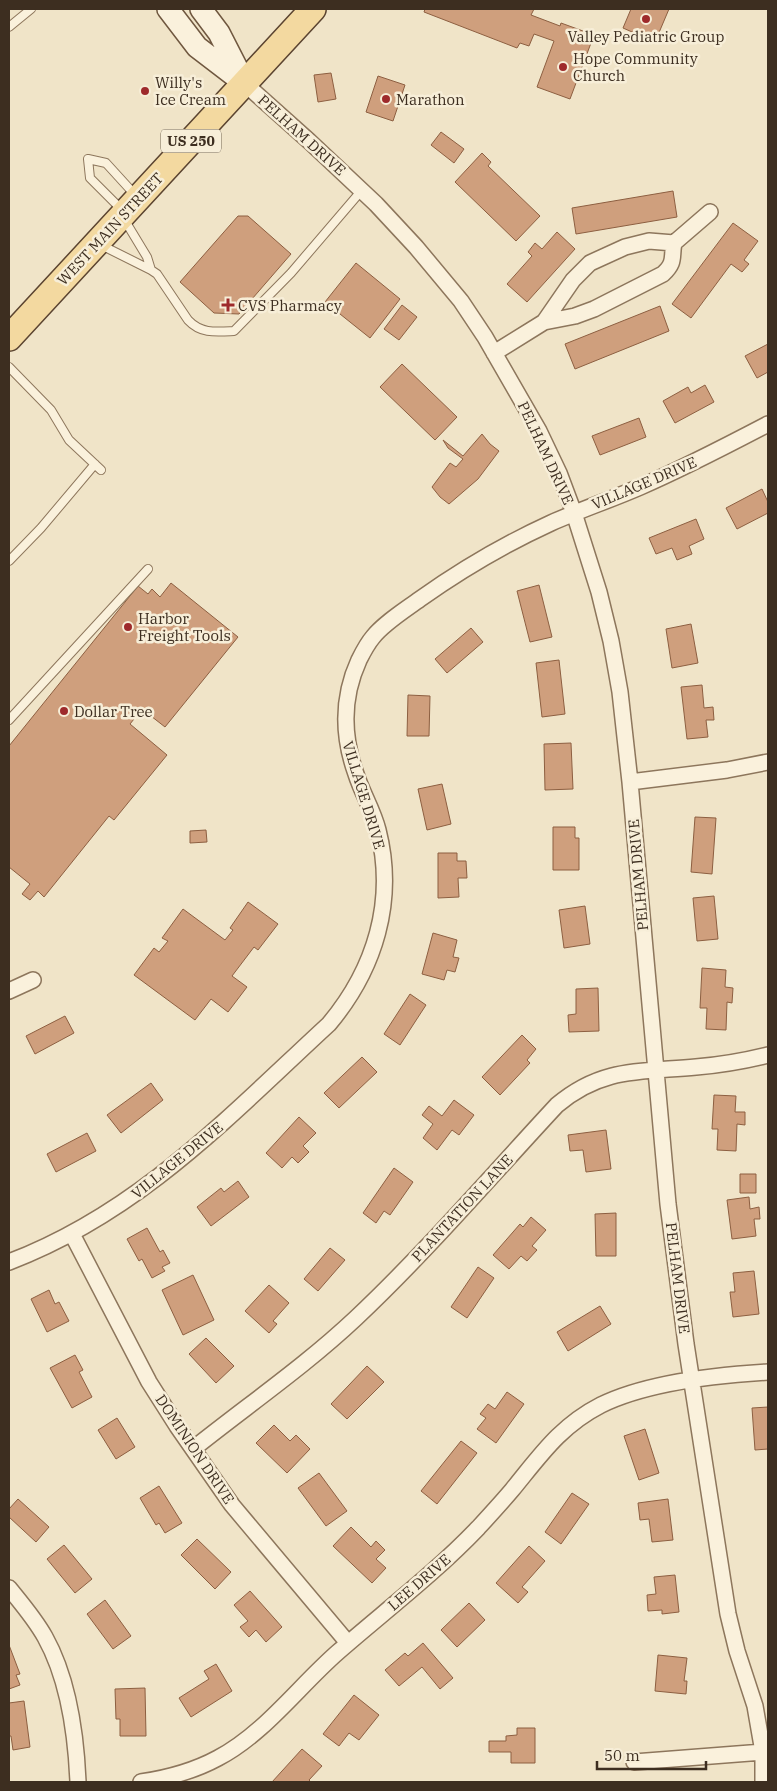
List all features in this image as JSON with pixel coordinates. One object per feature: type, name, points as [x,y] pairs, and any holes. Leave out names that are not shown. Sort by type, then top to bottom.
[{"type":"main road","points":[[168,9],[197,47],[244,83]]},
{"type":"main road","points":[[201,9],[219,33],[244,83]]},
{"type":"main road","name":"WEST MAIN STREET","points":[[9,338],[312,9]]},
{"type":"street","name":"PELHAM DRIVE","points":[[244,83],[309,140],[389,216],[431,264],[474,320],[538,431],[559,473],[599,592],[611,641],[620,692],[630,782],[668,1204],[692,1380],[728,1614],[737,1651],[755,1706],[763,1752],[763,1782]]},
{"type":"street","points":[[544,322],[573,280],[590,263],[625,247],[649,241],[674,243],[710,212]]},
{"type":"street","points":[[494,353],[544,322],[575,316],[594,309],[663,274],[673,261],[674,243]]},
{"type":"street","name":"VILLAGE DRIVE","points":[[9,1262],[36,1252],[72,1234],[112,1210],[136,1194],[192,1150],[328,1024],[357,985],[370,960],[377,939],[382,910],[383,857],[378,830],[370,804],[356,775],[349,751],[345,726],[349,690],[355,668],[373,637],[406,609],[441,584],[504,547],[574,513],[710,455],[768,424]]},
{"type":"street","points":[[630,782],[718,772],[768,762]]},
{"type":"street","points":[[9,991],[33,980]]},
{"type":"street","name":"PLANTATION LANE","points":[[193,1449],[308,1361],[355,1318],[392,1283],[564,1099],[581,1087],[600,1078],[620,1073],[724,1064],[768,1056]]},
{"type":"street","name":"DOMINION DRIVE","points":[[72,1234],[149,1382],[193,1449],[232,1505],[348,1643]]},
{"type":"street","name":"LEE DRIVE","points":[[141,1782],[167,1778],[219,1758],[257,1730],[348,1643],[417,1585],[464,1542],[510,1492],[546,1447],[566,1428],[600,1406],[625,1394],[650,1387],[692,1380],[768,1372]]},
{"type":"street","points":[[9,1588],[33,1617],[46,1637],[56,1661],[66,1692],[74,1729],[78,1782]]},
{"type":"street","points":[[634,1762],[763,1752]]},
{"type":"lane","points":[[9,27],[31,9]]},
{"type":"lane","points":[[128,209],[90,178],[88,160],[106,163],[128,209],[151,270]]},
{"type":"lane","points":[[96,243],[151,270],[167,287],[188,320],[194,326],[209,332],[234,331],[291,273],[362,190]]},
{"type":"lane","points":[[9,367],[50,410],[69,440],[101,470]]},
{"type":"lane","points":[[9,561],[41,528],[94,464]]},
{"type":"lane","points":[[9,720],[148,569]]},
{"type":"building","name":"Hope Community Church","points":[[425,9],[534,9],[531,15],[560,26],[561,23],[594,35],[570,99],[537,87],[554,41],[534,34],[529,46],[520,43],[517,48],[424,12]]},
{"type":"building","name":"Valley Pediatric Group","points":[[631,9],[669,9],[655,42],[623,28]]},
{"type":"building","points":[[331,73],[336,99],[318,102],[314,75]]},
{"type":"building","name":"Marathon","points":[[378,76],[405,85],[393,121],[366,112]]},
{"type":"building","points":[[441,132],[464,149],[454,163],[431,145]]},
{"type":"building","points":[[482,153],[491,162],[488,166],[540,216],[516,241],[455,182]]},
{"type":"building","points":[[673,191],[677,217],[576,234],[572,208]]},
{"type":"building","name":"CVS Pharmacy","points":[[238,216],[248,216],[291,254],[239,314],[214,313],[180,282]]},
{"type":"building","points":[[733,223],[758,241],[744,260],[749,264],[742,272],[731,264],[691,318],[672,304]]},
{"type":"building","points":[[557,232],[575,249],[527,302],[507,284],[532,256],[528,252],[535,243],[542,249]]},
{"type":"building","points":[[356,263],[400,299],[370,338],[325,302]]},
{"type":"building","points":[[402,305],[417,317],[399,340],[384,329]]},
{"type":"building","points":[[660,306],[669,331],[575,369],[565,344]]},
{"type":"building","points":[[768,344],[768,372],[757,378],[745,356]]},
{"type":"building","points":[[402,364],[457,417],[435,440],[380,387]]},
{"type":"building","points":[[705,385],[714,402],[675,423],[663,401],[688,387],[691,393]]},
{"type":"building","points":[[639,418],[646,437],[600,455],[592,436]]},
{"type":"building","points":[[482,434],[499,451],[478,479],[449,504],[432,487],[450,463],[456,467],[463,459],[448,448],[443,440],[463,456]]},
{"type":"building","points":[[762,489],[768,502],[768,513],[737,529],[726,508]]},
{"type":"building","points":[[696,519],[704,539],[689,546],[692,554],[677,560],[672,548],[656,554],[649,538]]},
{"type":"building","points":[[171,583],[238,637],[165,727],[142,709],[130,724],[167,755],[114,820],[109,816],[44,897],[38,891],[30,900],[22,894],[30,884],[9,867],[9,746],[138,586],[148,594],[152,589],[160,597]]},
{"type":"building","points":[[539,585],[552,637],[530,642],[517,591]]},
{"type":"building","points":[[691,624],[698,663],[672,668],[666,629]]},
{"type":"building","points":[[471,628],[483,642],[447,673],[435,659]]},
{"type":"building","points":[[559,660],[565,714],[542,717],[536,663]]},
{"type":"building","points":[[702,685],[704,708],[713,707],[714,720],[706,720],[708,737],[687,739],[681,687]]},
{"type":"building","points":[[408,695],[430,696],[429,736],[407,736]]},
{"type":"building","points":[[571,743],[573,789],[545,790],[544,744]]},
{"type":"building","points":[[442,784],[451,824],[427,830],[418,789]]},
{"type":"building","points":[[695,817],[716,818],[712,874],[691,872]]},
{"type":"building","points":[[553,827],[575,827],[575,838],[579,838],[579,870],[553,870]]},
{"type":"building","points":[[206,830],[207,842],[190,843],[190,831]]},
{"type":"building","points":[[438,853],[457,853],[457,861],[466,861],[467,878],[458,878],[459,897],[438,898]]},
{"type":"building","points":[[714,896],[718,939],[697,941],[693,898]]},
{"type":"building","points":[[248,902],[278,924],[258,950],[254,947],[232,976],[247,987],[228,1012],[211,999],[195,1020],[134,975],[154,948],[159,952],[168,941],[162,938],[183,909],[225,940],[233,930],[230,928]]},
{"type":"building","points":[[585,906],[590,944],[564,948],[559,910]]},
{"type":"building","points":[[433,933],[457,940],[453,957],[459,958],[455,972],[447,970],[444,980],[422,974]]},
{"type":"building","points":[[702,968],[726,970],[725,987],[733,988],[732,1003],[727,1002],[726,1030],[706,1029],[707,1008],[700,1008]]},
{"type":"building","points":[[598,988],[599,1031],[569,1032],[568,1015],[576,1014],[576,989]]},
{"type":"building","points":[[410,994],[426,1005],[400,1045],[384,1034]]},
{"type":"building","points":[[65,1016],[74,1033],[35,1054],[26,1036]]},
{"type":"building","points":[[522,1035],[536,1049],[527,1060],[530,1063],[500,1095],[482,1077]]},
{"type":"building","points":[[362,1057],[377,1072],[339,1108],[324,1093]]},
{"type":"building","points":[[151,1083],[163,1100],[121,1133],[107,1115]]},
{"type":"building","points":[[714,1095],[736,1096],[735,1112],[745,1112],[745,1125],[737,1124],[736,1151],[717,1150],[718,1129],[712,1129]]},
{"type":"building","points":[[454,1100],[474,1115],[459,1135],[452,1130],[437,1150],[423,1138],[433,1124],[422,1115],[429,1106],[442,1116]]},
{"type":"building","points":[[299,1117],[316,1133],[303,1146],[309,1152],[298,1163],[292,1157],[282,1168],[266,1153]]},
{"type":"building","points":[[606,1130],[611,1169],[586,1172],[583,1150],[570,1151],[568,1135]]},
{"type":"building","points":[[87,1133],[96,1151],[56,1172],[47,1154]]},
{"type":"building","points":[[394,1168],[413,1182],[390,1215],[384,1211],[376,1223],[363,1213]]},
{"type":"building","points":[[740,1174],[756,1174],[756,1193],[740,1193]]},
{"type":"building","points":[[238,1181],[249,1197],[211,1226],[197,1207],[221,1188],[224,1192]]},
{"type":"building","points":[[749,1197],[750,1209],[759,1207],[760,1219],[754,1219],[756,1236],[732,1239],[727,1200]]},
{"type":"building","points":[[616,1213],[616,1256],[596,1256],[595,1214]]},
{"type":"building","points":[[531,1217],[546,1230],[532,1246],[537,1250],[527,1261],[521,1256],[509,1269],[493,1255],[520,1224],[523,1227]]},
{"type":"building","points":[[147,1228],[160,1252],[163,1250],[170,1263],[162,1267],[165,1271],[152,1278],[142,1259],[139,1261],[127,1239]]},
{"type":"building","points":[[330,1248],[345,1260],[318,1291],[304,1279]]},
{"type":"building","points":[[478,1267],[494,1278],[467,1318],[451,1307]]},
{"type":"building","points":[[754,1271],[759,1314],[733,1317],[730,1292],[735,1292],[733,1273]]},
{"type":"building","points":[[193,1275],[214,1320],[183,1335],[162,1290]]},
{"type":"building","points":[[269,1285],[289,1303],[273,1321],[277,1324],[269,1333],[245,1311]]},
{"type":"building","points":[[49,1290],[55,1304],[59,1302],[69,1321],[47,1332],[31,1299]]},
{"type":"building","points":[[600,1306],[611,1324],[568,1351],[557,1332]]},
{"type":"building","points":[[206,1338],[234,1366],[216,1383],[189,1354]]},
{"type":"building","points":[[75,1355],[83,1370],[79,1372],[92,1397],[72,1408],[50,1368]]},
{"type":"building","points":[[367,1366],[384,1382],[347,1419],[331,1404]]},
{"type":"building","points":[[507,1392],[524,1404],[496,1443],[477,1429],[486,1418],[480,1414],[488,1404],[495,1409]]},
{"type":"building","points":[[768,1407],[768,1449],[755,1450],[752,1408]]},
{"type":"building","points":[[117,1418],[135,1447],[116,1459],[98,1430]]},
{"type":"building","points":[[274,1425],[290,1441],[296,1435],[310,1449],[287,1473],[256,1443]]},
{"type":"building","points":[[645,1429],[659,1473],[639,1480],[624,1436]]},
{"type":"building","points":[[461,1441],[477,1453],[437,1504],[421,1491]]},
{"type":"building","points":[[319,1473],[347,1511],[326,1526],[298,1488]]},
{"type":"building","points":[[159,1486],[182,1523],[165,1533],[159,1523],[156,1525],[140,1498]]},
{"type":"building","points":[[572,1493],[589,1504],[561,1544],[545,1532]]},
{"type":"building","points":[[18,1499],[49,1527],[36,1542],[9,1517],[9,1509]]},
{"type":"building","points":[[668,1499],[673,1540],[652,1542],[649,1519],[640,1520],[638,1503]]},
{"type":"building","points":[[351,1527],[371,1547],[376,1541],[385,1550],[376,1559],[386,1568],[372,1583],[333,1546]]},
{"type":"building","points":[[197,1539],[231,1572],[215,1589],[181,1555]]},
{"type":"building","points":[[64,1545],[92,1579],[75,1593],[47,1559]]},
{"type":"building","points":[[529,1546],[545,1561],[522,1587],[528,1592],[518,1603],[496,1583]]},
{"type":"building","points":[[675,1575],[679,1612],[662,1614],[662,1610],[648,1611],[647,1595],[656,1594],[654,1577]]},
{"type":"building","points":[[250,1591],[282,1627],[266,1642],[256,1630],[249,1637],[240,1627],[248,1621],[234,1605]]},
{"type":"building","points":[[105,1600],[131,1636],[113,1649],[87,1614]]},
{"type":"building","points":[[469,1603],[485,1620],[457,1647],[441,1630]]},
{"type":"building","points":[[423,1643],[453,1678],[440,1689],[422,1667],[399,1686],[385,1670],[405,1653],[408,1656]]},
{"type":"building","points":[[9,1645],[20,1674],[16,1675],[20,1685],[9,1689]]},
{"type":"building","points":[[658,1655],[687,1658],[684,1681],[687,1681],[686,1694],[655,1691]]},
{"type":"building","points":[[216,1664],[232,1691],[191,1717],[179,1698],[209,1679],[204,1671]]},
{"type":"building","points":[[145,1688],[146,1736],[120,1736],[120,1719],[116,1719],[115,1689]]},
{"type":"building","points":[[354,1695],[379,1715],[359,1740],[349,1733],[339,1746],[323,1734]]},
{"type":"building","points":[[24,1701],[30,1747],[13,1750],[11,1736],[9,1736],[9,1703]]},
{"type":"building","points":[[517,1728],[535,1728],[535,1763],[511,1763],[511,1752],[489,1752],[489,1741],[506,1741],[506,1736],[517,1735]]},
{"type":"building","points":[[302,1749],[322,1766],[309,1780],[311,1782],[272,1782]]},
{"type":"place","name":"Valley Pediatric Group","points":[[646,19]]},
{"type":"place","name":"Hope Community Church","points":[[563,67]]},
{"type":"place","name":"Willy's Ice Cream","points":[[145,91]]},
{"type":"place","name":"Marathon","points":[[386,99]]},
{"type":"place","name":"CVS Pharmacy","points":[[228,305]]},
{"type":"place","name":"Harbor Freight Tools","points":[[128,627]]},
{"type":"place","name":"Dollar Tree","points":[[64,711]]}]
